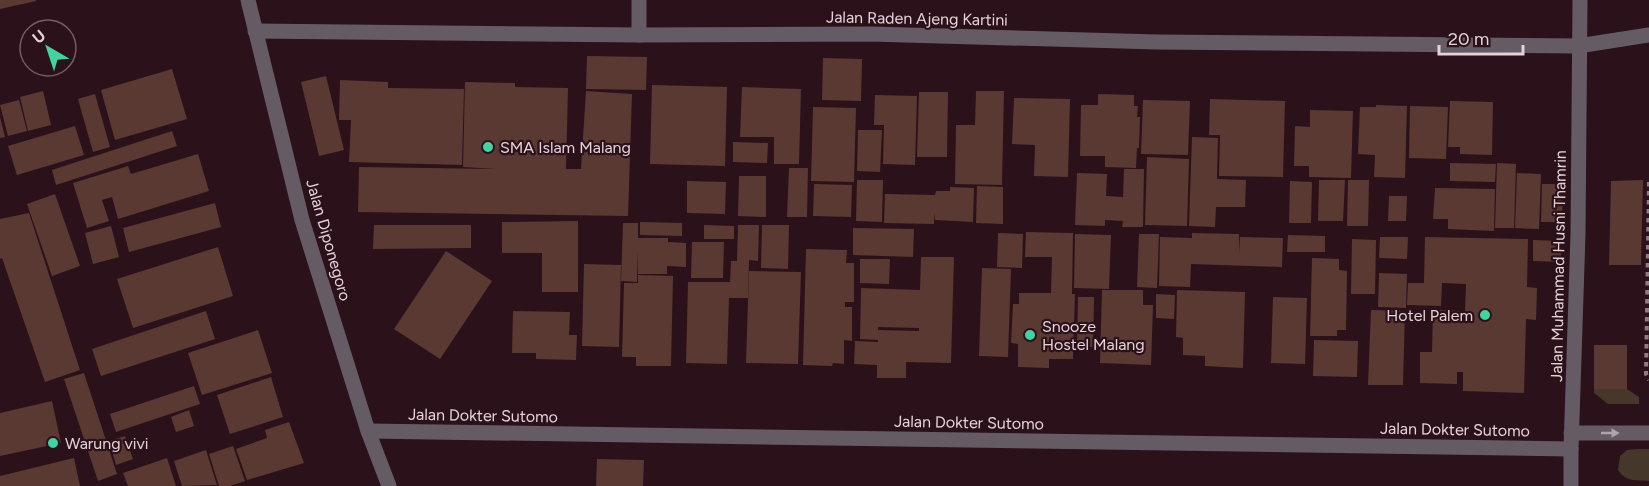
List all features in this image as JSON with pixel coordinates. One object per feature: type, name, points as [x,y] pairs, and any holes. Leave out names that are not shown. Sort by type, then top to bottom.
[{"type":"street","name":"Jalan Diponegoro","points":[[248,0],[302,220],[368,431],[389,486]]},
{"type":"street","points":[[639,0],[639,35]]},
{"type":"street","name":"Jalan Muhammad Husni Thamrin","points":[[1571,486],[1578,234],[1580,0]]},
{"type":"street","name":"Jalan Raden Ajeng Kartini","points":[[255,32],[870,34],[1157,42],[1578,46]]},
{"type":"street","points":[[1578,46],[1649,34]]},
{"type":"street","name":"Jalan Dokter Sutomo","points":[[368,431],[1571,449]]},
{"type":"street","points":[[1571,433],[1649,433]]},
{"type":"path","points":[[1649,182],[1646,374],[1649,380]]},
{"type":"shaded area","points":[[1594,389],[1627,389],[1639,397],[1639,404],[1608,404],[1594,393]]},
{"type":"shaded area","points":[[1649,449],[1649,481],[1628,478],[1618,470],[1620,456],[1627,450]]},
{"type":"building","points":[[0,0],[36,0],[36,1],[0,9]]},
{"type":"building","points":[[587,56],[647,57],[646,90],[586,89]]},
{"type":"building","points":[[823,58],[862,59],[861,101],[822,100]]},
{"type":"building","points":[[172,69],[187,119],[115,140],[101,90]]},
{"type":"building","points":[[326,76],[344,150],[319,156],[301,82]]},
{"type":"building","points":[[340,80],[388,82],[388,88],[464,89],[462,165],[349,162],[351,120],[339,120]]},
{"type":"building","points":[[465,82],[515,83],[515,87],[568,88],[566,169],[581,169],[586,91],[632,94],[628,216],[358,212],[359,167],[495,169],[463,167]]},
{"type":"building","points":[[652,85],[727,87],[725,166],[650,164]]},
{"type":"building","points":[[742,87],[801,89],[799,164],[774,164],[774,137],[740,137]]},
{"type":"building","points":[[43,91],[51,125],[28,131],[20,97]]},
{"type":"building","points":[[976,91],[1004,91],[1002,185],[955,184],[956,125],[975,125]]},
{"type":"building","points":[[919,92],[948,92],[947,157],[917,157]]},
{"type":"building","points":[[95,94],[110,147],[93,152],[78,99]]},
{"type":"building","points":[[1098,94],[1134,95],[1134,106],[1138,106],[1137,117],[1140,117],[1136,168],[1105,167],[1105,156],[1080,156],[1081,105],[1098,105]]},
{"type":"building","points":[[875,95],[917,96],[915,165],[883,164],[884,125],[874,125]]},
{"type":"building","points":[[1014,98],[1070,99],[1068,177],[1034,176],[1035,145],[1012,144]]},
{"type":"building","points":[[1210,99],[1285,101],[1283,177],[1219,176],[1220,135],[1209,135]]},
{"type":"building","points":[[19,100],[27,131],[8,136],[0,105]]},
{"type":"building","points":[[1143,100],[1190,101],[1188,155],[1141,154]]},
{"type":"building","points":[[1450,101],[1493,102],[1492,155],[1460,154],[1460,147],[1448,147]]},
{"type":"building","points":[[1376,105],[1407,106],[1405,178],[1374,177],[1375,155],[1358,154],[1360,107],[1376,107]]},
{"type":"building","points":[[1410,106],[1448,107],[1446,159],[1409,158]]},
{"type":"building","points":[[813,107],[856,108],[854,182],[811,181]]},
{"type":"building","points":[[1310,110],[1353,111],[1351,178],[1309,177],[1309,166],[1294,166],[1295,126],[1310,127]]},
{"type":"building","points":[[0,117],[5,137],[0,138]]},
{"type":"building","points":[[75,126],[84,155],[17,175],[8,146]]},
{"type":"building","points":[[858,130],[882,130],[880,172],[857,171]]},
{"type":"building","points":[[172,131],[177,146],[56,185],[52,170]]},
{"type":"building","points":[[1192,137],[1218,138],[1217,179],[1246,180],[1245,207],[1216,207],[1215,227],[1189,226]]},
{"type":"building","points":[[733,142],[768,143],[767,163],[733,162]]},
{"type":"building","points":[[198,154],[209,191],[118,219],[112,197],[102,200],[109,221],[87,228],[73,183],[128,166],[131,174]]},
{"type":"building","points":[[1147,157],[1189,159],[1187,226],[1145,225]]},
{"type":"building","points":[[1450,163],[1496,164],[1495,182],[1450,181]]},
{"type":"building","points":[[1497,163],[1516,164],[1514,228],[1495,228]]},
{"type":"building","points":[[789,168],[808,168],[807,217],[787,217]]},
{"type":"building","points":[[1124,169],[1144,169],[1143,227],[1122,227],[1123,221],[1105,220],[1105,226],[1075,225],[1077,173],[1107,174],[1106,196],[1123,197]]},
{"type":"building","points":[[1517,173],[1541,174],[1539,229],[1515,228]]},
{"type":"building","points":[[739,176],[766,176],[766,217],[738,216]]},
{"type":"building","points":[[857,180],[883,180],[882,222],[856,221]]},
{"type":"building","points":[[1319,180],[1345,180],[1343,221],[1318,221]]},
{"type":"building","points":[[1348,180],[1369,180],[1368,226],[1347,226]]},
{"type":"building","points":[[1643,180],[1641,265],[1609,265],[1611,181]]},
{"type":"building","points":[[687,181],[726,182],[725,214],[687,213]]},
{"type":"building","points":[[1290,181],[1312,182],[1311,223],[1289,223]]},
{"type":"building","points":[[814,184],[852,185],[851,217],[813,216]]},
{"type":"building","points":[[1542,184],[1563,184],[1562,222],[1541,222]]},
{"type":"building","points":[[977,186],[1003,187],[1003,224],[976,223]]},
{"type":"building","points":[[950,187],[974,188],[973,222],[935,220],[934,213],[934,224],[884,223],[885,194],[935,195],[936,191],[950,191]]},
{"type":"building","points":[[1435,188],[1495,189],[1494,231],[1448,229],[1448,219],[1433,219]]},
{"type":"building","points":[[55,194],[80,266],[52,276],[27,204]]},
{"type":"building","points":[[1389,196],[1407,196],[1406,221],[1388,221]]},
{"type":"building","points":[[215,203],[221,227],[129,252],[123,228]]},
{"type":"building","points":[[29,213],[80,370],[45,382],[2,258],[0,259],[0,219]]},
{"type":"building","points":[[578,221],[578,292],[542,292],[542,253],[502,253],[502,222]]},
{"type":"building","points":[[640,222],[682,223],[682,236],[640,235]]},
{"type":"building","points":[[623,223],[638,223],[638,238],[668,238],[668,242],[686,243],[686,267],[667,266],[667,274],[638,274],[638,251],[637,282],[621,281]]},
{"type":"building","points":[[374,225],[471,225],[471,248],[373,249]]},
{"type":"building","points":[[704,225],[734,226],[734,239],[704,239]]},
{"type":"building","points":[[738,225],[759,225],[758,261],[749,260],[748,298],[729,298],[727,364],[686,363],[688,282],[730,282],[731,261],[737,261]]},
{"type":"building","points":[[762,225],[789,225],[788,269],[761,268]]},
{"type":"building","points":[[111,226],[119,257],[93,264],[85,233]]},
{"type":"building","points":[[853,228],[914,229],[913,257],[853,255]]},
{"type":"building","points":[[1026,232],[1073,233],[1072,294],[1075,294],[1073,359],[1049,359],[1049,368],[1018,367],[1018,344],[1011,343],[1013,304],[1019,304],[1019,293],[1051,293],[1052,257],[1025,257]]},
{"type":"building","points":[[998,233],[1023,234],[1022,268],[997,267]]},
{"type":"building","points":[[1192,233],[1239,234],[1239,253],[1240,237],[1283,238],[1282,267],[1191,264],[1190,287],[1159,286],[1160,237],[1192,238]]},
{"type":"building","points":[[1075,234],[1111,235],[1109,289],[1074,288]]},
{"type":"building","points":[[1139,234],[1159,234],[1157,288],[1137,287]]},
{"type":"building","points":[[1288,235],[1325,236],[1325,252],[1287,252]]},
{"type":"building","points":[[1380,237],[1408,237],[1407,259],[1379,258]]},
{"type":"building","name":"Hotel Palem","points":[[1425,237],[1528,239],[1527,287],[1537,288],[1536,320],[1526,319],[1524,393],[1463,391],[1463,372],[1457,372],[1457,384],[1420,383],[1420,352],[1432,352],[1433,310],[1465,311],[1466,284],[1442,283],[1441,306],[1407,305],[1408,283],[1424,283]]},
{"type":"building","points":[[1352,239],[1376,240],[1375,294],[1351,294]]},
{"type":"building","points":[[1533,240],[1561,241],[1561,262],[1533,261]]},
{"type":"building","points":[[692,242],[724,242],[723,278],[691,278]]},
{"type":"building","points":[[218,247],[233,296],[133,328],[117,279]]},
{"type":"building","points":[[806,249],[847,250],[846,263],[854,263],[854,302],[845,302],[845,307],[852,307],[852,341],[844,340],[844,364],[803,365]]},
{"type":"building","points":[[446,251],[492,281],[440,359],[394,329]]},
{"type":"building","points":[[921,257],[954,257],[951,363],[906,362],[906,378],[877,378],[877,365],[854,364],[855,341],[878,342],[878,340],[860,339],[861,288],[920,290]],"holes":[[[878,327],[919,328],[919,331],[878,330]]]},
{"type":"building","points":[[1312,258],[1339,259],[1339,270],[1347,271],[1346,330],[1337,330],[1337,336],[1310,336]]},
{"type":"building","points":[[860,259],[890,259],[889,284],[860,283]]},
{"type":"building","points":[[584,264],[621,265],[619,347],[582,346]]},
{"type":"building","points":[[982,268],[1011,269],[1008,357],[979,356]]},
{"type":"building","points":[[749,271],[801,272],[798,364],[746,363]]},
{"type":"building","points":[[1379,273],[1407,274],[1406,308],[1378,307]]},
{"type":"building","points":[[638,275],[673,276],[671,366],[636,366],[636,357],[622,357],[624,283],[638,283]]},
{"type":"building","points":[[1102,290],[1143,290],[1143,305],[1153,305],[1151,365],[1100,363]]},
{"type":"building","points":[[1177,290],[1245,292],[1243,368],[1205,366],[1205,356],[1183,355],[1183,338],[1176,337]]},
{"type":"building","points":[[1156,294],[1175,295],[1174,319],[1156,318]]},
{"type":"building","points":[[1078,297],[1094,297],[1093,347],[1077,347]]},
{"type":"building","points":[[1273,297],[1307,298],[1305,364],[1271,363]]},
{"type":"building","points":[[1371,310],[1405,311],[1403,385],[1368,385]]},
{"type":"building","points":[[206,311],[215,339],[101,376],[92,349]]},
{"type":"building","points":[[513,311],[570,312],[569,335],[577,335],[576,360],[536,359],[536,353],[512,353]]},
{"type":"building","points":[[258,330],[272,373],[202,395],[188,353]]},
{"type":"building","points":[[1314,340],[1358,341],[1357,377],[1313,376]]},
{"type":"building","points":[[1594,345],[1627,345],[1627,389],[1594,389]]},
{"type":"building","points":[[84,373],[117,474],[98,481],[64,379]]},
{"type":"building","points":[[271,377],[283,417],[230,434],[217,395]]},
{"type":"building","points":[[194,386],[200,404],[116,432],[110,414]]},
{"type":"building","points":[[52,401],[61,443],[0,456],[0,413]]},
{"type":"building","points":[[189,410],[194,426],[176,432],[171,417]]},
{"type":"building","points":[[289,422],[304,463],[247,480],[236,449],[267,438],[265,430]]},
{"type":"building","points":[[125,436],[133,459],[116,465],[109,441]]},
{"type":"building","points":[[233,446],[245,481],[230,486],[219,486],[209,454]]},
{"type":"building","points":[[206,450],[217,485],[182,486],[174,461]]},
{"type":"building","points":[[74,458],[80,486],[0,486],[0,476]]},
{"type":"building","points":[[167,458],[176,486],[128,486],[123,473]]},
{"type":"building","points":[[597,459],[644,460],[643,486],[596,486]]},
{"type":"place","name":"SMA Islam Malang","points":[[488,147]]},
{"type":"place","name":"Hotel Palem","points":[[1485,315]]},
{"type":"place","name":"Snooze Hostel Malang","points":[[1030,335]]},
{"type":"place","name":"Warung vivi","points":[[53,443]]}]
